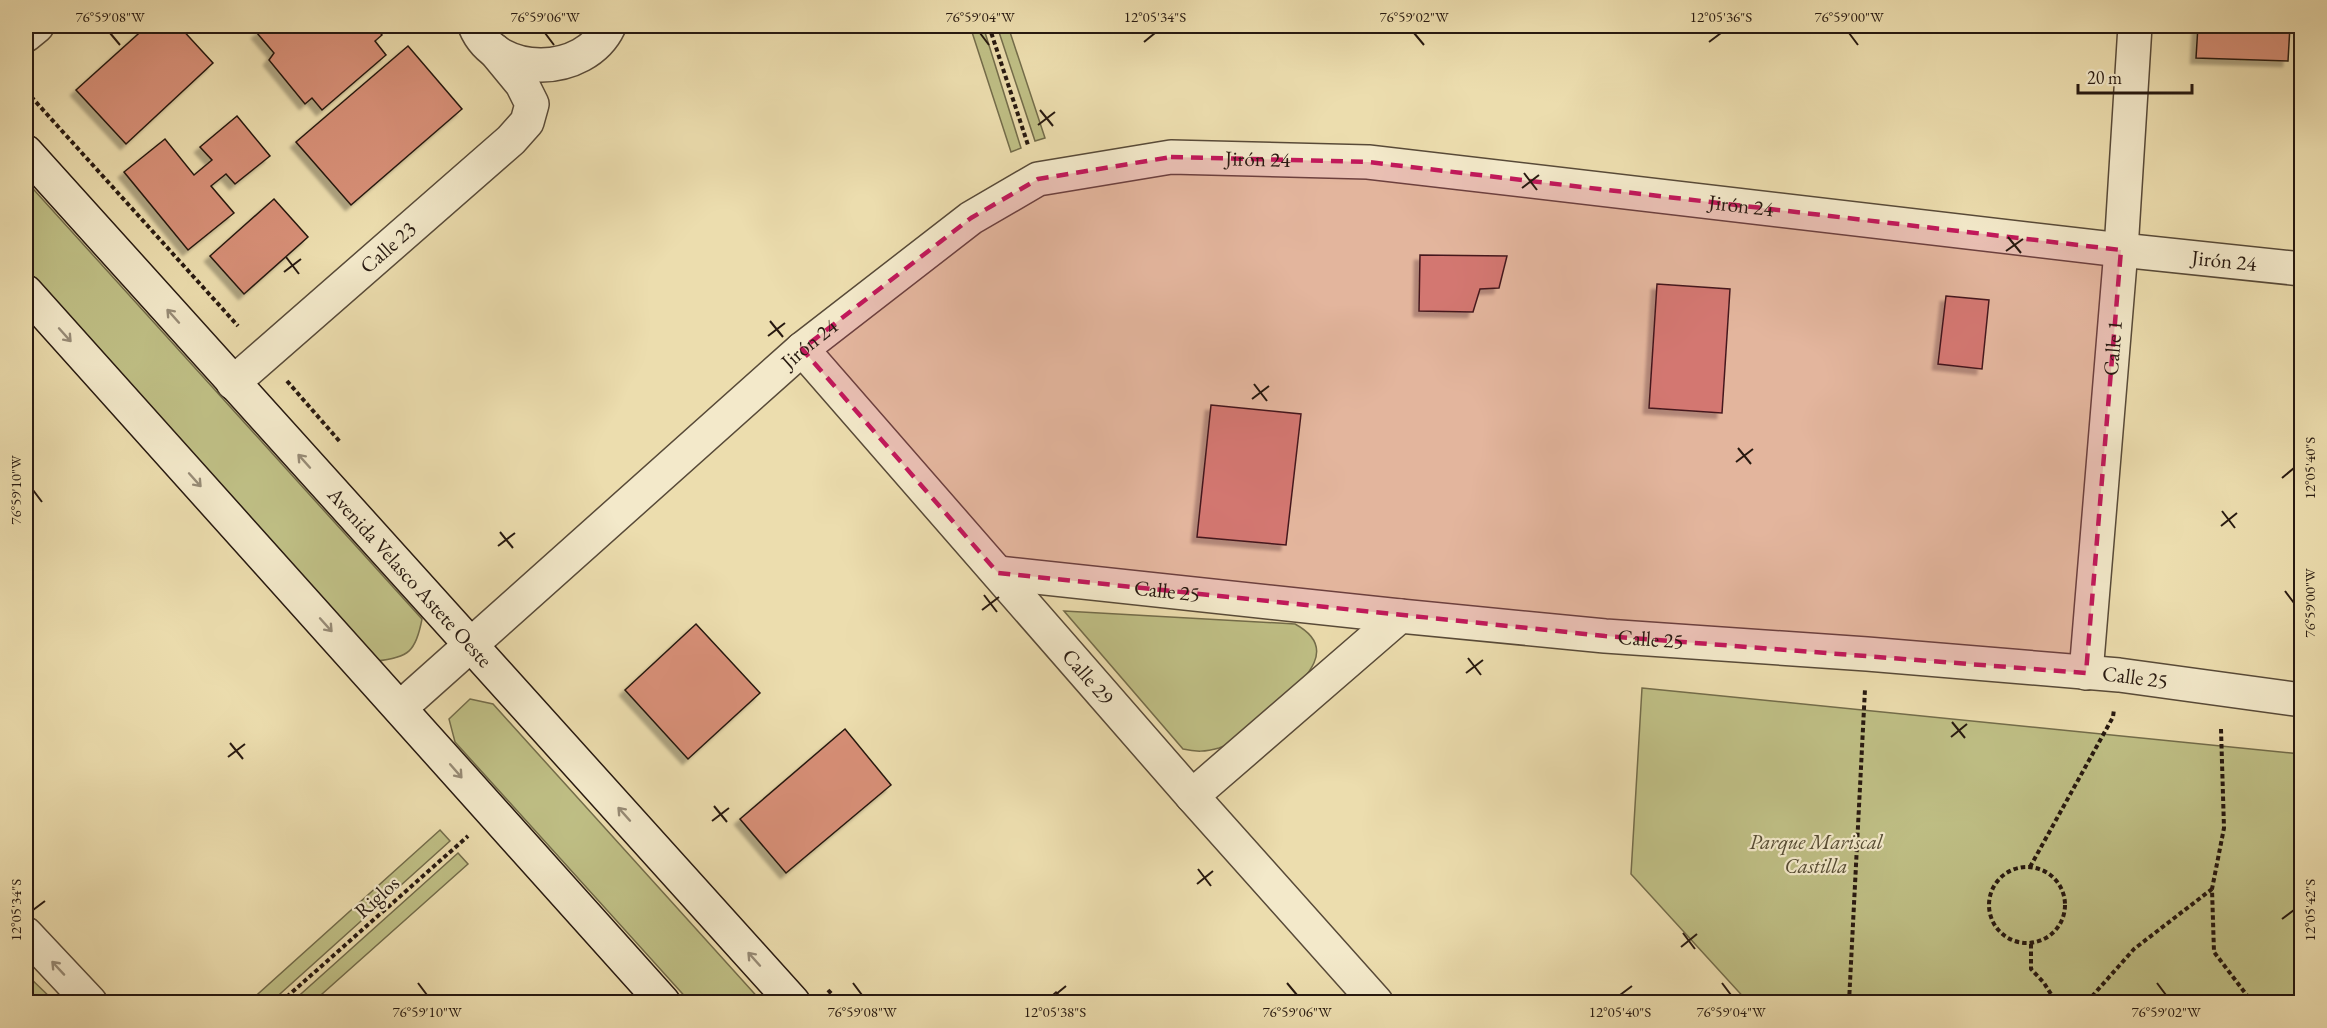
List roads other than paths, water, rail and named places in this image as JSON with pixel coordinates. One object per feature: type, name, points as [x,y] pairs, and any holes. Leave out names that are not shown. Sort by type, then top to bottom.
[{"type":"street","points":[[26,35],[37,26]]},
{"type":"street","points":[[479,33],[517,62],[542,66],[567,62],[589,50],[609,26]]},
{"type":"street","name":"Calle 1","points":[[2086,673],[2121,250],[2135,26]]},
{"type":"street","name":"Calle 23","points":[[233,382],[511,140],[527,122],[532,104],[522,84],[479,33]]},
{"type":"street","name":"Avenida Velasco Astete Oeste","points":[[26,152],[793,1002]]},
{"type":"street","name":"Jirón 24","points":[[400,708],[802,349],[971,218],[1038,179],[1171,157],[1368,162],[2301,269]]},
{"type":"street","points":[[26,292],[663,1002]]},
{"type":"street","name":"Calle 29","points":[[802,349],[1192,796],[1376,1002]]},
{"type":"street","name":"Calle 25","points":[[998,573],[1605,636],[1867,654],[2119,675],[2301,700]]},
{"type":"street","points":[[1192,796],[1400,616]]},
{"type":"street","points":[[26,934],[90,1002]]},
{"type":"park label","name":"Parque Mariscal Castilla","points":[[1816,854]]}]
